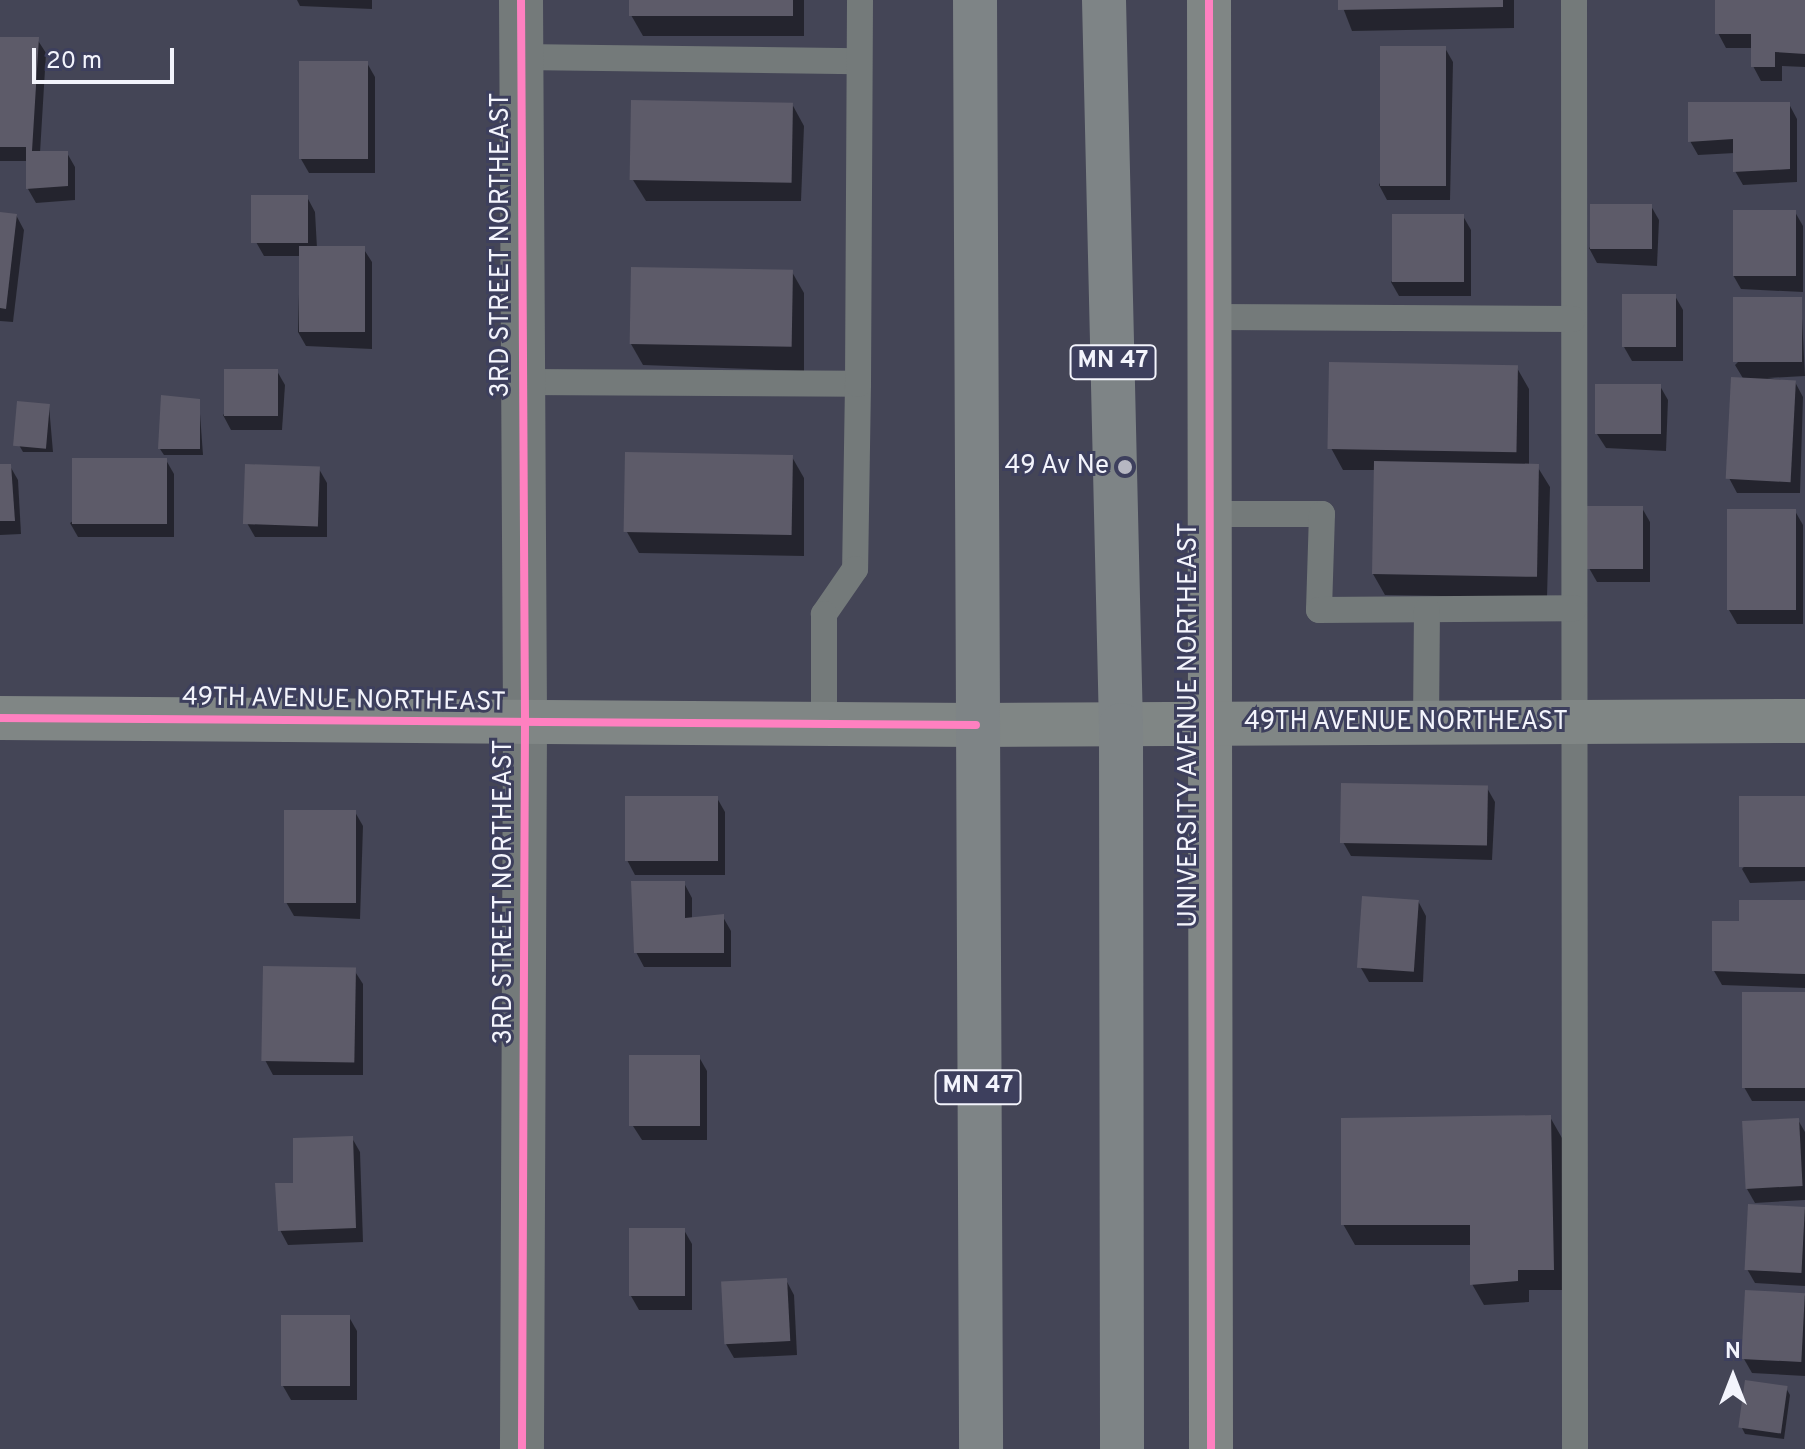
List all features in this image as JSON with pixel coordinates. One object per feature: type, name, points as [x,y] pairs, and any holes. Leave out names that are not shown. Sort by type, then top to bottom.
[{"type":"main road","name":"MN 47","points":[[975,0],[981,1449]]},
{"type":"main road","name":"MN 47","points":[[1104,0],[1121,725],[1122,1449]]},
{"type":"street","name":"3RD STREET NORTHEAST","points":[[521,0],[525,723],[522,1449]]},
{"type":"street","name":"UNIVERSITY AVENUE NORTHEAST","points":[[1209,0],[1211,1449]]},
{"type":"street","name":"49TH AVENUE NORTHEAST","points":[[0,718],[976,725],[1805,721]]},
{"type":"lane","points":[[824,724],[824,614],[855,569],[860,0]]},
{"type":"lane","points":[[1574,0],[1575,1449]]},
{"type":"lane","points":[[521,57],[859,61]]},
{"type":"lane","points":[[1209,317],[1573,319]]},
{"type":"lane","points":[[523,382],[858,384]]},
{"type":"lane","points":[[1210,514],[1322,514],[1319,610],[1574,608]]},
{"type":"lane","points":[[1426,723],[1427,610]]},
{"type":"building","points":[[629,0],[793,0],[793,16],[629,16]]},
{"type":"building","points":[[1338,0],[1503,0],[1503,7],[1338,10]]},
{"type":"building","points":[[1715,0],[1805,0],[1805,54],[1775,52],[1775,67],[1751,67],[1751,34],[1715,34]]},
{"type":"building","points":[[0,37],[39,37],[32,151],[68,151],[68,186],[26,189],[26,147],[0,147]]},
{"type":"building","points":[[1380,46],[1446,46],[1446,186],[1380,186]]},
{"type":"building","points":[[299,61],[368,61],[368,159],[299,159]]},
{"type":"building","points":[[631,100],[793,103],[792,183],[630,180]]},
{"type":"building","points":[[1688,102],[1790,102],[1790,169],[1733,172],[1733,139],[1688,142]]},
{"type":"building","points":[[251,195],[308,195],[308,243],[251,243]]},
{"type":"building","points":[[1590,204],[1652,204],[1652,249],[1590,249]]},
{"type":"building","points":[[1733,210],[1796,210],[1796,276],[1733,276]]},
{"type":"building","points":[[0,212],[17,214],[6,309],[0,308]]},
{"type":"building","points":[[1392,214],[1464,214],[1464,282],[1392,282]]},
{"type":"building","points":[[299,246],[365,246],[365,332],[299,332]]},
{"type":"building","points":[[631,267],[793,270],[792,347],[630,344]]},
{"type":"building","points":[[1622,294],[1676,294],[1676,347],[1622,347]]},
{"type":"building","points":[[1733,297],[1802,297],[1802,362],[1733,362]]},
{"type":"building","points":[[1329,362],[1518,365],[1516,452],[1327,449]]},
{"type":"building","points":[[224,369],[278,369],[278,416],[224,416]]},
{"type":"building","points":[[1731,377],[1796,380],[1791,482],[1726,479]]},
{"type":"building","points":[[1595,384],[1661,384],[1661,434],[1595,434]]},
{"type":"building","points":[[161,395],[200,399],[200,449],[158,449]]},
{"type":"building","points":[[17,401],[50,404],[46,449],[13,446]]},
{"type":"building","points":[[625,452],[793,455],[792,535],[624,532]]},
{"type":"building","points":[[72,458],[167,458],[167,524],[72,524]]},
{"type":"building","points":[[1374,461],[1539,464],[1537,577],[1372,574]]},
{"type":"building","points":[[0,464],[11,464],[15,521],[0,521]]},
{"type":"building","points":[[245,464],[320,467],[318,527],[243,524]]},
{"type":"building","points":[[1587,506],[1643,506],[1643,569],[1587,569]]},
{"type":"building","points":[[1727,509],[1796,509],[1796,610],[1727,610]]},
{"type":"building","points":[[1341,783],[1488,786],[1487,846],[1340,843]]},
{"type":"building","points":[[625,796],[718,796],[718,861],[625,861]]},
{"type":"building","points":[[1739,796],[1805,796],[1805,867],[1739,867]]},
{"type":"building","points":[[284,810],[356,810],[356,903],[284,903]]},
{"type":"building","points":[[631,881],[685,881],[685,918],[724,914],[724,953],[634,953]]},
{"type":"building","points":[[1362,896],[1419,900],[1414,972],[1357,968]]},
{"type":"building","points":[[1739,900],[1805,900],[1805,974],[1712,971],[1712,921],[1739,921]]},
{"type":"building","points":[[263,966],[356,968],[354,1063],[261,1061]]},
{"type":"building","points":[[1742,992],[1805,992],[1805,1088],[1742,1088]]},
{"type":"building","points":[[629,1055],[700,1055],[700,1126],[629,1126]]},
{"type":"building","points":[[1551,1115],[1554,1270],[1518,1270],[1518,1281],[1470,1285],[1470,1225],[1341,1225],[1341,1118]]},
{"type":"building","points":[[1799,1118],[1803,1186],[1746,1189],[1742,1121]]},
{"type":"building","points":[[353,1136],[356,1228],[278,1231],[275,1183],[293,1183],[293,1138]]},
{"type":"building","points":[[1748,1204],[1805,1207],[1801,1273],[1745,1270]]},
{"type":"building","points":[[629,1228],[685,1228],[685,1296],[629,1296]]},
{"type":"building","points":[[787,1278],[790,1341],[724,1344],[721,1281]]},
{"type":"building","points":[[1745,1290],[1805,1293],[1801,1362],[1741,1359]]},
{"type":"building","points":[[281,1315],[350,1315],[350,1386],[281,1386]]},
{"type":"building","points":[[1745,1380],[1788,1386],[1781,1434],[1738,1428]]},
{"type":"cycle path","points":[[521,0],[525,723],[522,1449]]},
{"type":"cycle path","points":[[1209,0],[1211,1449]]},
{"type":"cycle path","points":[[0,718],[976,725]]},
{"type":"place","name":"49 Av Ne","points":[[1125,467]]}]
